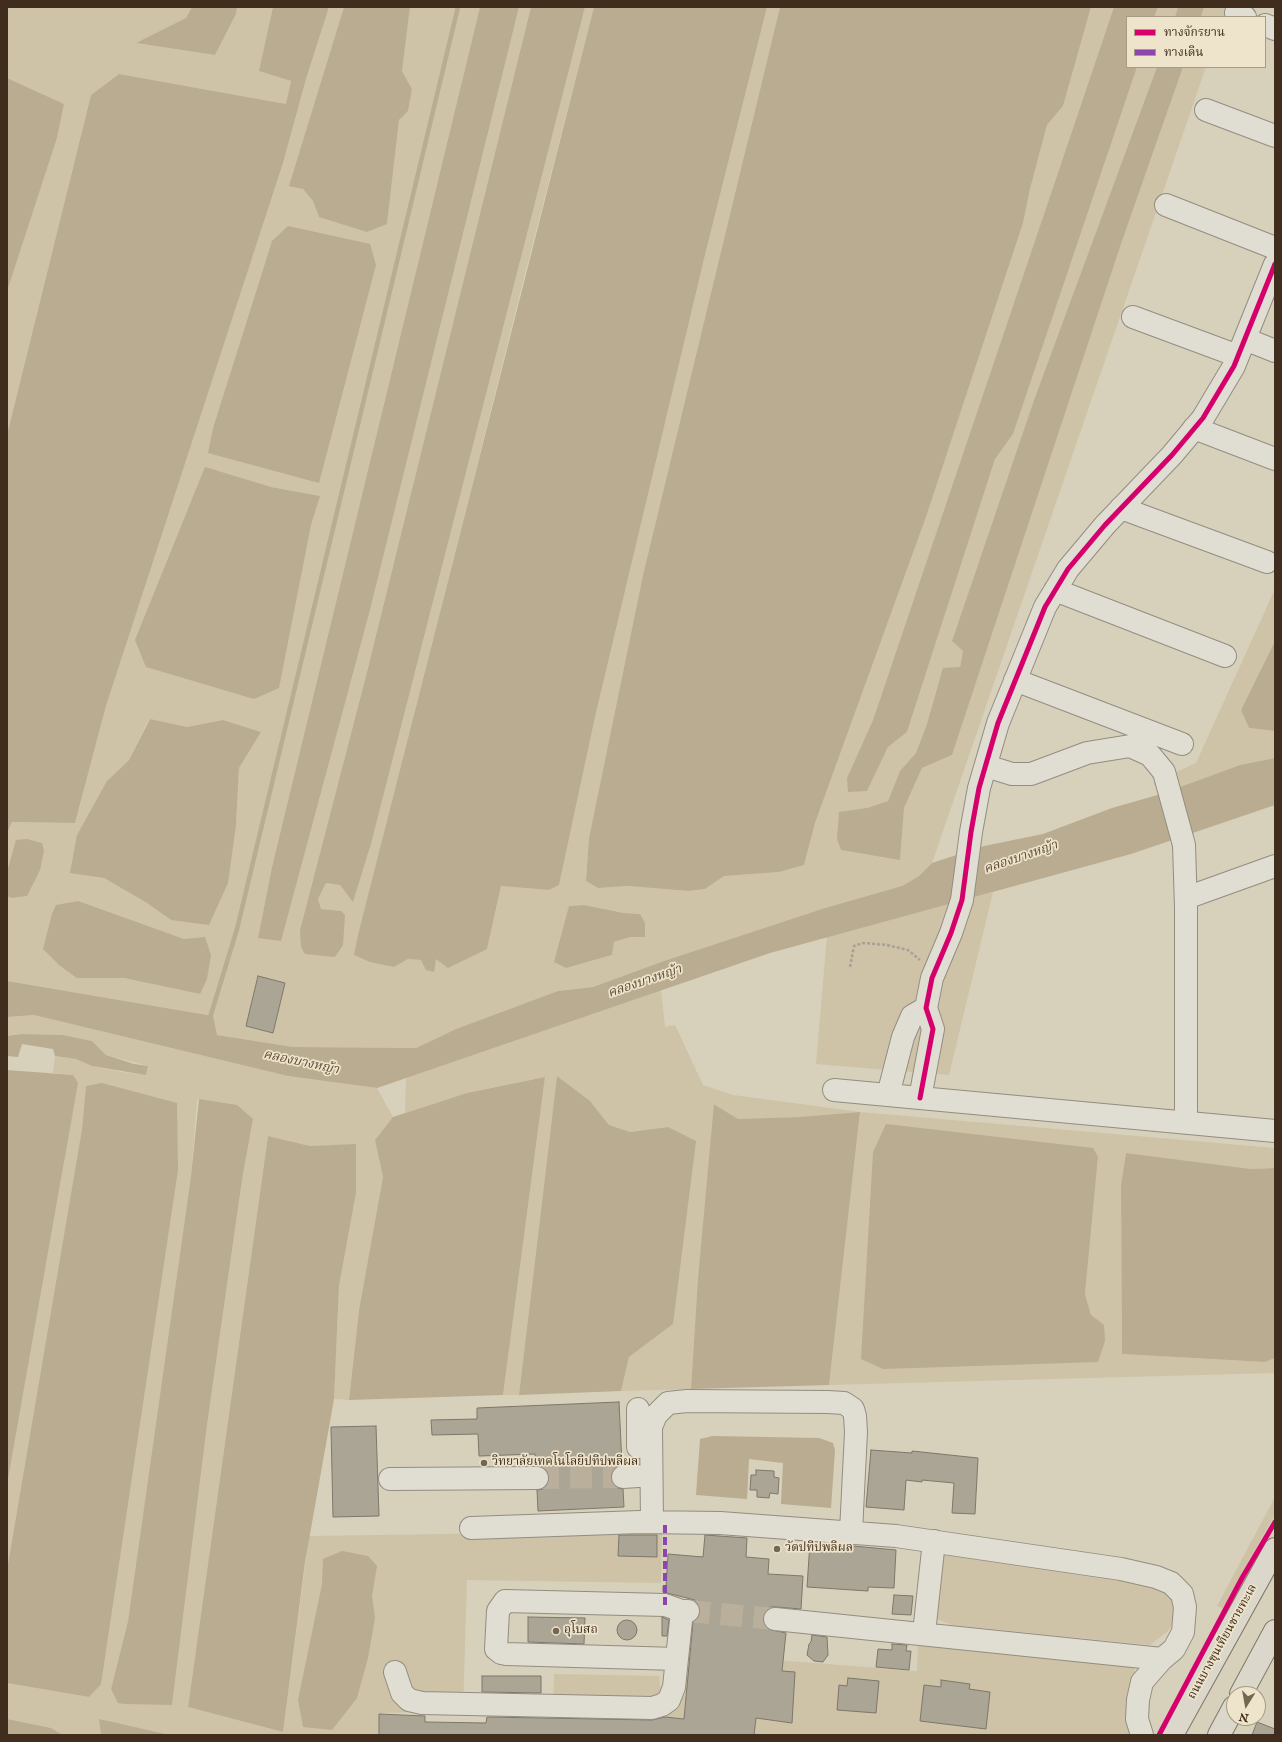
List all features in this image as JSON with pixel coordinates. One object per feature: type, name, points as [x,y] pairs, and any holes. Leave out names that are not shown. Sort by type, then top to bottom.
[{"type":"main road","name":"ถนนบางขุนเทียนชายทะเล","points":[[1172,1735],[1275,1550]]},
{"type":"main road","points":[[1245,1686],[1275,1631]]},
{"type":"main road","points":[[1219,1735],[1226,1722]]},
{"type":"street","points":[[1206,110],[1275,136]]},
{"type":"street","points":[[1166,205],[1275,248]]},
{"type":"street","points":[[920,1098],[933,1029],[926,1008],[938,964],[962,900],[971,832],[979,788],[998,723],[1045,607],[1068,568],[1121,508],[1172,455],[1203,418],[1234,366],[1275,264]]},
{"type":"street","points":[[1133,316],[1242,348],[1275,351]]},
{"type":"street","points":[[1194,428],[1275,459]]},
{"type":"street","points":[[1121,508],[1267,562]]},
{"type":"street","points":[[1055,590],[1225,656]]},
{"type":"street","points":[[1016,680],[1182,744]]},
{"type":"street","points":[[986,766],[1012,774],[1031,774],[1087,753],[1130,746],[1150,755],[1164,772],[1183,842],[1186,898],[1186,1122]]},
{"type":"street","points":[[1186,898],[1275,866]]},
{"type":"street","points":[[888,1095],[903,1037],[912,1016],[926,1008]]},
{"type":"street","points":[[834,1090],[1275,1131]]},
{"type":"street","points":[[646,1522],[651,1427],[656,1415],[668,1404],[687,1400],[828,1402],[844,1403],[853,1409],[855,1416],[856,1432],[851,1532]]},
{"type":"street","points":[[638,1409],[630,1476],[646,1522]]},
{"type":"street","points":[[390,1479],[537,1478]]},
{"type":"street","points":[[471,1528],[646,1522],[720,1523],[851,1532],[934,1541],[1120,1569],[1156,1577],[1171,1583],[1182,1594],[1185,1607],[1183,1632],[1174,1649],[1162,1659],[1142,1682],[1138,1700],[1137,1719],[1142,1735]]},
{"type":"street","points":[[924,1634],[934,1541]]},
{"type":"street","points":[[395,1672],[402,1693],[409,1700],[422,1703],[652,1708],[662,1705],[669,1700],[674,1687],[685,1611],[665,1605],[505,1601],[498,1611],[496,1649],[501,1653],[677,1659]]},
{"type":"street","points":[[775,1619],[1162,1659]]},
{"type":"path","points":[[850,967],[854,946],[863,943],[887,945],[908,950],[938,964]]},
{"type":"shaded area","points":[[7,7],[192,7],[186,18],[136,43],[215,55],[236,14],[237,7],[273,7],[260,71],[291,81],[286,104],[119,74],[91,95],[7,435],[8,286],[57,138],[64,104],[7,78]]},
{"type":"shaded area","points":[[329,7],[344,7],[290,185],[303,189],[313,201],[319,217],[387,224],[399,120],[408,111],[412,89],[402,71],[410,7],[480,7],[272,867],[258,938],[371,606],[519,7],[531,7],[366,676],[300,930],[341,911],[321,909],[318,899],[326,883],[340,885],[353,901],[371,844],[585,7],[594,7],[525,274],[354,955],[394,967],[408,959],[421,960],[433,972],[436,959],[487,949],[501,886],[549,890],[559,885],[595,717],[704,259],[767,7],[780,7],[643,575],[589,838],[586,881],[598,888],[628,886],[689,891],[705,889],[724,876],[779,872],[804,865],[815,823],[926,517],[1023,223],[1030,189],[1047,125],[1063,106],[1091,7],[1114,7],[873,720],[847,778],[867,791],[888,747],[907,732],[995,459],[1013,434],[1137,68],[1157,68],[1034,400],[952,641],[963,651],[960,667],[927,724],[916,754],[900,771],[888,801],[867,808],[841,850],[900,859],[904,808],[922,768],[952,755],[1121,244],[1183,68],[1206,68],[932,863],[919,876],[902,886],[825,908],[664,961],[593,987],[558,991],[456,1029],[416,1048],[293,1047],[216,1035],[213,1016],[7,981],[7,896],[11,898],[8,869],[7,872],[7,833],[12,822],[75,823],[106,706],[283,163],[306,79]],"holes":[[[272,241],[209,453],[213,428]],[[271,487],[319,496],[311,525]],[[149,719],[187,727],[223,720],[261,732],[239,768],[236,825],[171,920],[147,903],[104,878],[107,781],[129,760]],[[584,905],[624,913],[640,914],[645,937],[630,937],[614,942],[612,955],[566,968],[567,917],[569,906]],[[153,929],[184,939],[200,994],[124,978],[77,978]],[[258,976],[285,983],[273,1033],[246,1026]]]},
{"type":"shaded area","points":[[1158,7],[1178,7],[1175,16],[1154,16]]},
{"type":"shaded area","points":[[1204,7],[1227,7],[1224,16],[1201,16]]},
{"type":"shaded area","points":[[1275,589],[1275,641],[1241,710],[1249,728],[1275,731],[1275,758],[1240,765],[1161,794],[1153,783],[1196,763]]},
{"type":"shaded area","points":[[993,892],[949,1075],[816,1064],[827,936]]},
{"type":"shaded area","points":[[661,989],[665,1027],[675,1025],[703,1085],[733,1095],[860,1112],[799,1117],[738,1119],[715,1104],[698,1278],[691,1389],[621,1391],[629,1357],[673,1324],[668,1127],[630,1132],[609,1125],[590,1101],[557,1076],[519,1395],[503,1395],[545,1077],[467,1093],[405,1113],[406,1077]]},
{"type":"shaded area","points":[[34,1015],[288,1076],[377,1088],[393,1117],[375,1140],[383,1177],[359,1310],[349,1400],[334,1399],[339,1286],[356,1193],[356,1145],[310,1146],[268,1136],[188,1707],[283,1732],[309,1536],[662,1530],[661,1583],[467,1580],[463,1711],[382,1713],[381,1735],[170,1735],[100,1720],[101,1735],[63,1735],[51,1728],[7,1719],[7,1683],[89,1697],[177,1103],[86,1087],[82,1129],[7,1570],[7,1485],[63,1169],[73,1075],[53,1073],[55,1056],[76,1059],[92,1066],[146,1075],[148,1066],[106,1055],[92,1041],[63,1035],[22,1034],[7,1036],[7,1017]],"holes":[[[199,1099],[253,1120],[242,1180],[207,1425],[172,1705],[111,1689],[128,1621],[191,1176],[197,1101]]]},
{"type":"shaded area","points":[[860,1112],[1275,1148],[1275,1168],[1251,1169],[1126,1153],[1121,1185],[1122,1354],[1265,1362],[1275,1358],[1275,1373],[829,1385]],"holes":[[[886,1124],[1098,1157],[1085,1294],[1091,1315]]]},
{"type":"shaded area","points":[[1275,1497],[1275,1514],[1223,1608],[1217,1606]]},
{"type":"shaded area","points":[[950,1547],[1160,1583],[1170,1593],[1176,1608],[1176,1618],[1168,1631],[1150,1645],[952,1625],[931,1617],[938,1554]]},
{"type":"shaded area","points":[[918,1641],[1135,1661],[1134,1695],[1129,1735],[647,1735],[687,1653],[917,1671]]},
{"type":"shaded area","points":[[554,1674],[659,1676],[661,1692],[644,1719],[553,1716]]},
{"type":"water","points":[[192,7],[237,7],[236,14],[215,55],[136,43],[186,18]]},
{"type":"water","points":[[273,7],[329,7],[306,79],[283,163],[106,706],[75,823],[12,822],[7,833],[7,435],[91,95],[119,74],[286,104],[291,81],[259,71]]},
{"type":"water","points":[[344,7],[410,7],[402,71],[412,89],[408,111],[399,120],[387,224],[367,232],[319,217],[313,201],[303,189],[289,186]]},
{"type":"water","points":[[480,7],[519,7],[371,606],[281,941],[258,938],[272,867]]},
{"type":"water","points":[[531,7],[585,7],[371,844],[353,902],[340,885],[326,883],[318,899],[321,909],[341,911],[345,915],[343,945],[335,957],[305,954],[301,947],[300,930],[366,676]]},
{"type":"water","points":[[594,7],[767,7],[704,259],[595,717],[559,885],[549,890],[501,886],[487,949],[448,968],[436,959],[434,972],[426,970],[421,960],[408,959],[394,967],[370,962],[354,955],[358,935]]},
{"type":"water","points":[[780,7],[1091,7],[1063,106],[1047,125],[1030,189],[1023,223],[926,517],[815,823],[804,865],[779,872],[724,876],[705,889],[689,891],[628,886],[598,888],[586,881],[589,838],[643,575]]},
{"type":"water","points":[[1114,7],[1158,7],[1154,16],[1126,16],[1126,68],[1137,68],[1013,434],[995,459],[907,732],[888,747],[867,791],[848,792],[847,778],[873,720]]},
{"type":"water","points":[[1178,7],[1204,7],[1201,16],[1175,16]]},
{"type":"water","points":[[1157,68],[1183,68],[1121,244],[952,755],[922,768],[904,808],[900,860],[841,850],[837,839],[839,812],[867,808],[888,801],[900,771],[916,753],[927,724],[943,668],[960,667],[963,651],[952,641],[1034,400]]},
{"type":"water","points":[[7,78],[64,104],[57,138],[7,291]]},
{"type":"water","points":[[288,226],[370,244],[376,265],[319,483],[208,453],[213,428],[272,241]]},
{"type":"water","points":[[205,467],[271,487],[320,496],[311,525],[279,688],[254,699],[146,667],[135,640]]},
{"type":"water","points":[[1275,641],[1275,731],[1249,728],[1241,710]]},
{"type":"water","points":[[150,719],[187,727],[223,720],[261,732],[239,768],[236,825],[228,883],[209,925],[171,920],[147,903],[104,878],[70,873],[77,835],[107,781],[129,760]]},
{"type":"water","name":"คลองบางหญ้า","points":[[1275,758],[1275,805],[1131,854],[770,953],[377,1088],[288,1076],[34,1015],[7,1017],[7,981],[213,1016],[217,1035],[293,1047],[416,1048],[456,1029],[558,991],[593,987],[664,961],[825,908],[902,886],[919,876],[932,863],[984,846],[1043,834],[1112,808],[1161,794],[1240,765]]},
{"type":"water","points":[[27,839],[42,843],[44,851],[40,870],[27,896],[11,898],[7,896],[7,872],[16,840]]},
{"type":"water","points":[[78,901],[184,939],[205,937],[211,955],[207,979],[200,994],[124,978],[77,978],[59,965],[43,949],[52,914],[56,905]]},
{"type":"water","points":[[584,905],[624,913],[640,914],[645,923],[645,937],[630,937],[614,942],[612,955],[566,968],[554,962],[569,906]]},
{"type":"water","points":[[22,1034],[63,1035],[92,1041],[106,1055],[134,1064],[148,1066],[146,1075],[92,1066],[76,1059],[55,1056],[53,1049],[22,1044],[18,1057],[7,1056],[7,1036]]},
{"type":"water","points":[[7,1070],[73,1075],[78,1083],[7,1485]]},
{"type":"water","points":[[557,1076],[590,1101],[609,1125],[630,1132],[668,1127],[696,1141],[673,1324],[629,1357],[621,1391],[519,1395]]},
{"type":"water","points":[[545,1077],[503,1395],[349,1400],[359,1310],[383,1177],[375,1140],[393,1117],[467,1093]]},
{"type":"water","points":[[102,1083],[177,1103],[178,1170],[101,1684],[89,1697],[7,1683],[7,1570],[82,1129],[86,1086]]},
{"type":"water","points":[[199,1099],[237,1105],[253,1119],[242,1180],[207,1425],[172,1705],[125,1704],[118,1703],[111,1689],[128,1621],[191,1176]]},
{"type":"water","points":[[714,1104],[738,1119],[799,1117],[860,1112],[829,1385],[691,1389],[698,1278]]},
{"type":"water","points":[[886,1124],[1093,1148],[1098,1157],[1085,1294],[1091,1315],[1104,1325],[1105,1341],[1098,1362],[883,1369],[861,1359],[873,1152]]},
{"type":"water","points":[[268,1136],[310,1146],[356,1144],[356,1193],[339,1286],[334,1399],[305,1562],[283,1732],[188,1707]]},
{"type":"water","points":[[1126,1153],[1251,1169],[1275,1168],[1275,1358],[1265,1362],[1122,1354],[1121,1185]]},
{"type":"water","points":[[713,1436],[819,1438],[833,1443],[835,1450],[831,1508],[781,1504],[783,1463],[749,1459],[747,1499],[696,1495],[700,1439]]},
{"type":"water","points":[[342,1551],[368,1556],[377,1566],[372,1596],[375,1618],[368,1658],[357,1698],[332,1730],[303,1727],[298,1700],[322,1584],[323,1559]]},
{"type":"water","points":[[7,1719],[51,1728],[63,1735],[7,1735]]},
{"type":"water","points":[[99,1719],[170,1735],[101,1735]]},
{"type":"building","points":[[258,976],[285,983],[273,1033],[246,1026]]},
{"type":"building","points":[[619,1402],[622,1465],[616,1467],[612,1472],[611,1477],[613,1484],[618,1488],[623,1489],[624,1507],[538,1511],[537,1490],[543,1489],[548,1484],[549,1478],[548,1471],[543,1467],[536,1466],[535,1454],[479,1456],[478,1434],[432,1435],[431,1420],[477,1419],[477,1408]]},
{"type":"building","points":[[376,1426],[379,1516],[333,1517],[331,1427]]},
{"type":"building","points":[[871,1450],[912,1453],[912,1451],[978,1458],[975,1514],[952,1513],[954,1483],[922,1480],[922,1482],[906,1480],[904,1510],[866,1507]]},
{"type":"building","points":[[756,1470],[774,1471],[774,1477],[779,1478],[778,1494],[770,1493],[769,1498],[757,1497],[757,1490],[750,1490],[751,1475],[756,1475]]},
{"type":"building","points":[[619,1535],[657,1535],[657,1557],[618,1556]]},
{"type":"building","points":[[705,1535],[747,1538],[746,1557],[769,1559],[768,1574],[803,1576],[801,1609],[770,1607],[765,1612],[763,1618],[764,1624],[768,1629],[786,1633],[782,1671],[795,1672],[792,1723],[756,1718],[754,1735],[379,1735],[379,1714],[425,1716],[425,1722],[486,1723],[487,1717],[652,1720],[665,1717],[684,1719],[693,1622],[699,1618],[700,1611],[699,1605],[695,1600],[663,1592],[663,1586],[666,1587],[668,1554],[703,1557]]},
{"type":"building","points":[[810,1542],[896,1550],[894,1588],[868,1587],[868,1591],[807,1587]]},
{"type":"building","points":[[894,1595],[913,1596],[911,1615],[892,1614]]},
{"type":"building","name":"อุโบสถ","points":[[528,1617],[585,1618],[584,1644],[528,1642]]},
{"type":"building","points":[[662,1617],[669,1620],[667,1636],[662,1636]]},
{"type":"building","points":[[623,1620],[631,1620],[637,1626],[637,1634],[631,1640],[623,1640],[617,1634],[617,1626]]},
{"type":"building","points":[[812,1635],[827,1637],[828,1655],[823,1662],[814,1661],[807,1655]]},
{"type":"building","points":[[892,1644],[907,1645],[906,1651],[911,1651],[909,1670],[876,1667],[878,1649],[892,1650]]},
{"type":"building","points":[[482,1676],[541,1676],[541,1693],[482,1692]]},
{"type":"building","points":[[848,1678],[879,1681],[876,1713],[837,1710],[839,1685],[847,1686]]},
{"type":"building","points":[[941,1680],[970,1684],[969,1689],[990,1692],[986,1729],[920,1721],[924,1685],[941,1687]]},
{"type":"building","points":[[1255,1726],[1266,1726],[1275,1729],[1275,1735],[1252,1735]]},
{"type":"waterway","points":[[209,1021],[237,929],[458,7]]},
{"type":"tunnel","points":[[537,1478],[623,1477]]},
{"type":"tunnel","points":[[688,1611],[775,1619]]},
{"type":"marked path","points":[[665,1522],[665,1605]]},
{"type":"cycle path","points":[[920,1098],[933,1029],[926,1008],[932,978],[951,933],[962,900],[971,832],[979,788],[998,723],[1045,607],[1068,569],[1105,525],[1172,455],[1203,418],[1234,366],[1275,264]]},
{"type":"cycle path","points":[[1159,1735],[1242,1578],[1275,1522]]},
{"type":"place","name":"วิทยาลัยเทคโนโลยีปทีปพลีผล","points":[[484,1463]]},
{"type":"place","name":"วัดปทีปพลีผล","points":[[777,1549]]},
{"type":"place","name":"อุโบสถ","points":[[556,1631]]}]
